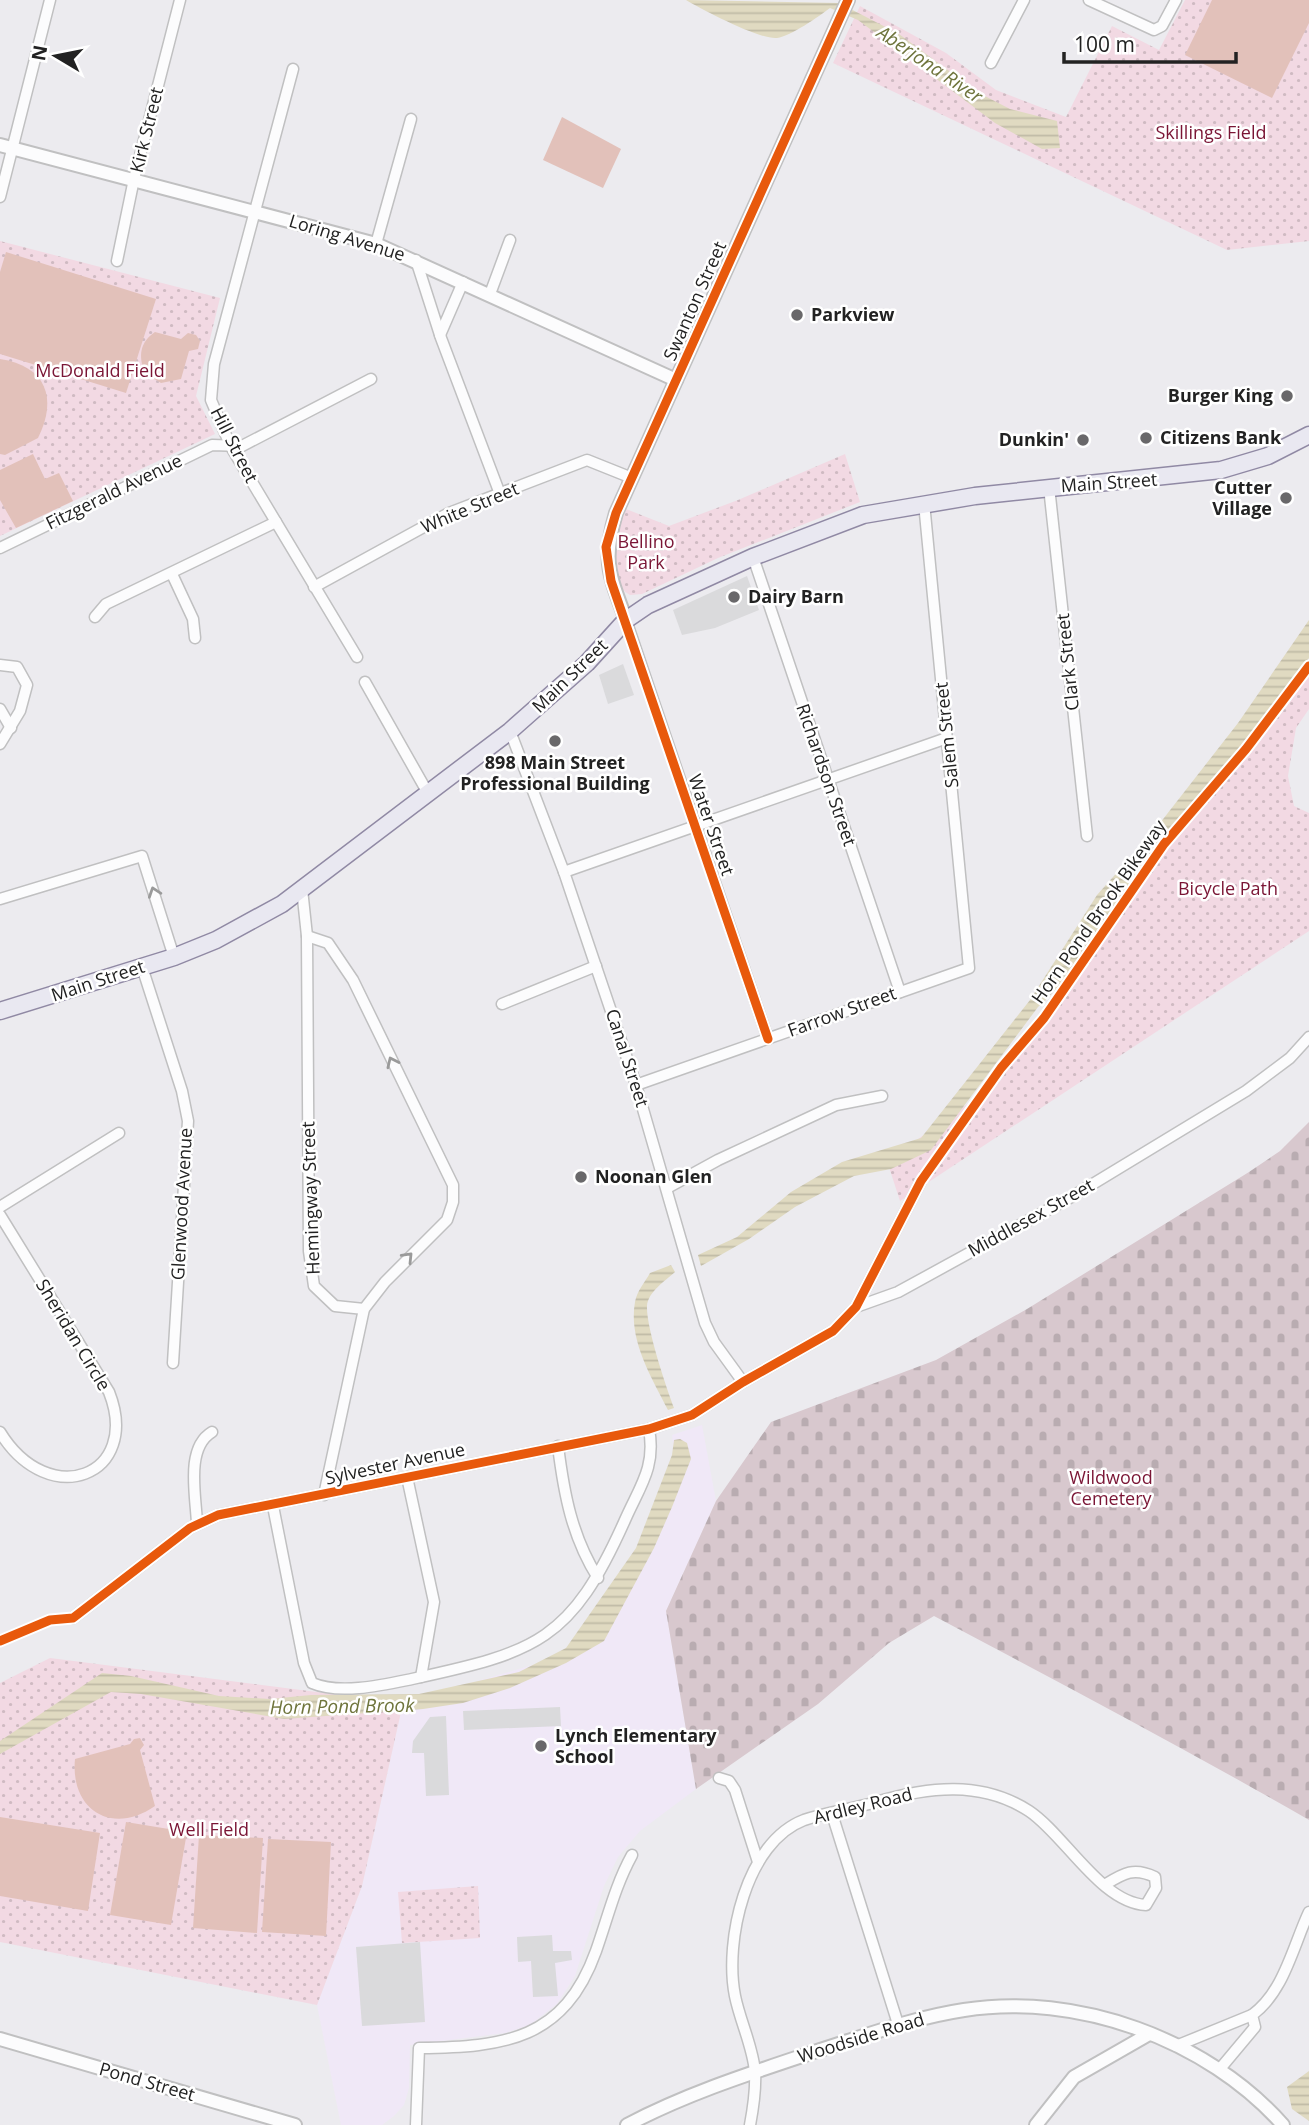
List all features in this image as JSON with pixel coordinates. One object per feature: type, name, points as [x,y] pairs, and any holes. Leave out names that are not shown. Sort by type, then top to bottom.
[{"type":"main road","name":"Main Street","points":[[0,1011],[174,957],[251,922],[302,889],[510,731],[587,663],[626,620],[648,605],[753,557],[863,515],[924,503],[1049,487],[1166,478],[1221,470],[1268,456],[1309,435]]},
{"type":"street","points":[[0,197],[6,147],[50,0]]},
{"type":"street","name":"Kirk Street","points":[[117,261],[134,178],[180,0]]},
{"type":"street","points":[[991,63],[1024,0]]},
{"type":"street","points":[[1089,0],[1154,30],[1162,26],[1176,0]]},
{"type":"street","name":"Swanton Street","points":[[626,620],[611,580],[606,547],[616,513],[848,1]]},
{"type":"street","name":"Hill Street","points":[[293,69],[214,364],[211,400],[231,447],[357,657]]},
{"type":"street","points":[[376,244],[411,119]]},
{"type":"street","name":"Loring Avenue","points":[[6,147],[134,178],[376,244],[676,380]]},
{"type":"street","points":[[490,294],[510,240]]},
{"type":"street","points":[[416,260],[440,335],[500,494]]},
{"type":"street","points":[[440,335],[463,282]]},
{"type":"street","name":"Fitzgerald Avenue","points":[[0,548],[212,445],[242,446],[371,379]]},
{"type":"street","name":"White Street","points":[[314,587],[449,513],[587,460],[632,478]]},
{"type":"street","name":"Clark Street","points":[[1049,487],[1087,836]]},
{"type":"street","name":"Salem Street","points":[[924,503],[969,968]]},
{"type":"street","points":[[95,617],[106,604],[276,522]]},
{"type":"street","name":"Richardson Street","points":[[753,557],[900,992]]},
{"type":"street","points":[[172,574],[193,619],[195,638]]},
{"type":"street","name":"Water Street","points":[[626,620],[768,1039]]},
{"type":"street","points":[[0,665],[17,667],[27,684],[20,711],[0,744]]},
{"type":"street","points":[[365,682],[429,794]]},
{"type":"street","points":[[0,709],[11,728]]},
{"type":"street","name":"Canal Street","points":[[510,731],[564,872],[636,1085],[667,1188],[681,1248],[705,1323],[714,1342],[743,1382]]},
{"type":"street","points":[[564,872],[947,738]]},
{"type":"street","points":[[0,899],[142,856],[174,957]]},
{"type":"street","name":"Hemingway Street","points":[[302,889],[307,936],[309,1251],[314,1286],[335,1306],[364,1309]]},
{"type":"street","points":[[307,936],[328,943],[353,980],[453,1185],[453,1202],[447,1220],[384,1282],[364,1309],[324,1495]]},
{"type":"street","points":[[502,1004],[596,966]]},
{"type":"street","name":"Glenwood Avenue","points":[[142,967],[182,1091],[188,1121],[173,1363]]},
{"type":"street","name":"Farrow Street","points":[[636,1085],[969,968]]},
{"type":"street","name":"Middlesex Street","points":[[743,1382],[833,1331],[856,1307],[898,1292],[1073,1196],[1246,1091],[1290,1058],[1309,1037]]},
{"type":"street","points":[[667,1188],[718,1160],[836,1105],[881,1096]]},
{"type":"street","points":[[0,1207],[119,1133]]},
{"type":"street","points":[[856,1307],[920,1181]]},
{"type":"street","name":"Sheridan Circle","points":[[0,1215],[109,1392],[117,1419],[116,1435],[107,1455],[97,1466],[75,1477],[43,1474],[30,1467],[0,1432]]},
{"type":"street","name":"Sylvester Avenue","points":[[73,1618],[197,1524],[218,1515],[649,1429],[691,1415],[743,1382]]},
{"type":"street","points":[[273,1506],[304,1663],[312,1683],[322,1688],[421,1677],[483,1664],[537,1641],[572,1612],[598,1578],[649,1471],[653,1450],[649,1429]]},
{"type":"street","points":[[197,1524],[195,1453],[203,1437],[212,1432]]},
{"type":"street","points":[[558,1447],[564,1496],[574,1530],[584,1556],[598,1578]]},
{"type":"street","points":[[407,1477],[434,1602],[421,1677]]},
{"type":"street","points":[[719,1778],[729,1781],[735,1790],[758,1862]]},
{"type":"street","name":"Ardley Road","points":[[755,2071],[735,1999],[732,1959],[743,1900],[758,1862],[782,1834],[804,1820],[902,1795],[957,1787],[990,1793],[1028,1811],[1106,1884],[1133,1905],[1146,1905],[1156,1888],[1155,1877],[1129,1870],[1106,1884]]},
{"type":"street","points":[[832,1814],[898,2024]]},
{"type":"street","points":[[416,2125],[419,2048],[482,2046],[517,2039],[561,2013],[588,1972],[616,1883],[632,1855]]},
{"type":"street","points":[[1176,2046],[1252,2015],[1265,2006],[1286,1968],[1309,1912]]},
{"type":"street","name":"Woodside Road","points":[[627,2125],[720,2083],[898,2024],[965,2010],[1024,2005],[1114,2021],[1176,2046],[1219,2070],[1283,2125]]},
{"type":"street","points":[[1219,2070],[1255,2027],[1252,2015]]},
{"type":"street","points":[[1036,2125],[1074,2077],[1149,2034]]},
{"type":"street","name":"Pond Street","points":[[0,2039],[295,2125]]},
{"type":"street","points":[[750,2125],[755,2071]]},
{"type":"shaded area","points":[[747,576],[759,610],[715,628],[682,635],[673,610]]},
{"type":"shaded area","points":[[623,664],[634,695],[608,704],[599,675]]},
{"type":"shaded area","name":"Lynch Elementary School","points":[[702,1425],[716,1501],[666,1611],[696,1789],[640,1831],[618,1857],[604,1886],[575,1976],[557,2004],[530,2025],[505,2033],[410,2045],[409,2088],[404,2105],[382,2125],[341,2125],[317,2005],[362,1886],[403,1703],[570,1654],[624,1586],[676,1467],[672,1435]]},
{"type":"shaded area","points":[[560,1707],[561,1726],[464,1730],[463,1711]]},
{"type":"shaded area","points":[[446,1716],[449,1795],[426,1796],[424,1753],[412,1753],[413,1741],[430,1717]]},
{"type":"shaded area","points":[[552,1935],[553,1951],[571,1951],[572,1960],[555,1963],[558,1996],[533,1997],[531,1961],[518,1962],[517,1937]]},
{"type":"shaded area","points":[[420,1942],[425,2022],[362,2026],[356,1947]]},
{"type":"green space","name":"Skillings Field","points":[[1185,0],[1309,0],[1309,241],[1227,250],[833,63],[860,6],[946,53],[996,90],[1066,117],[1112,26],[1159,50]]},
{"type":"green space","points":[[1212,0],[1309,0],[1309,23],[1272,98],[1185,55]]},
{"type":"green space","points":[[562,117],[621,149],[603,188],[543,160]]},
{"type":"green space","name":"McDonald Field","points":[[0,241],[220,298],[196,396],[215,434],[0,536]]},
{"type":"green space","points":[[6,252],[156,299],[126,393],[0,354],[0,272]]},
{"type":"green space","points":[[155,332],[181,339],[188,333],[196,335],[200,341],[198,349],[189,351],[181,379],[161,383],[145,373],[142,361],[143,345]]},
{"type":"green space","points":[[0,359],[16,363],[38,377],[47,397],[47,410],[38,438],[5,455],[0,454]]},
{"type":"green space","points":[[33,454],[45,479],[59,473],[73,501],[16,528],[0,500],[0,470]]},
{"type":"green space","name":"Bellino Park","points":[[845,454],[860,502],[718,558],[642,594],[630,595],[621,588],[616,578],[613,554],[618,529],[626,509],[669,526]]},
{"type":"green space","name":"Bicycle Path","points":[[1289,653],[1309,670],[1309,709],[1296,728],[1288,776],[1294,806],[1309,813],[1309,931],[900,1201],[887,1161],[1000,1081],[1214,769]]},
{"type":"green space","name":"Wildwood Cemetery","points":[[1309,1122],[1309,1820],[934,1616],[889,1643],[818,1704],[696,1789],[666,1611],[716,1501],[771,1422],[936,1360],[1027,1309],[1249,1172],[1280,1151]]},
{"type":"green space","name":"Well Field","points":[[50,1658],[403,1703],[362,1886],[317,2005],[0,1942],[0,1683]]},
{"type":"green space","points":[[140,1738],[144,1745],[140,1750],[155,1806],[139,1815],[124,1818],[109,1818],[97,1813],[79,1792],[75,1777],[75,1759],[130,1744],[134,1739]]},
{"type":"green space","points":[[0,1817],[100,1833],[88,1911],[0,1896]]},
{"type":"green space","points":[[126,1822],[187,1832],[171,1925],[110,1915]]},
{"type":"green space","points":[[199,1835],[263,1838],[257,1933],[193,1928]]},
{"type":"green space","points":[[268,1839],[331,1842],[326,1936],[262,1932]]},
{"type":"green space","points":[[478,1886],[480,1938],[402,1943],[398,1892]]},
{"type":"water","name":"Aberjona River","points":[[686,0],[839,3],[899,34],[979,93],[1010,109],[1057,121],[1060,148],[1042,149],[995,123],[858,20],[830,8],[797,30],[777,38],[745,29]]},
{"type":"water","points":[[1309,620],[1309,658],[1277,705],[1200,795],[1102,923],[1059,986],[1038,1007],[931,1150],[891,1169],[854,1176],[795,1207],[749,1239],[701,1266],[698,1255],[737,1237],[791,1192],[842,1162],[921,1138],[1030,1000],[1097,895],[1153,832],[1238,723]]},
{"type":"water","points":[[671,1265],[675,1272],[654,1291],[647,1306],[653,1342],[674,1408],[668,1410],[643,1358],[634,1316],[636,1298],[650,1273]]},
{"type":"water","name":"Horn Pond Brook","points":[[680,1439],[687,1443],[691,1459],[654,1548],[604,1641],[566,1663],[510,1688],[463,1703],[423,1709],[284,1719],[141,1694],[111,1692],[0,1754],[0,1741],[102,1673],[131,1676],[219,1696],[270,1699],[311,1695],[419,1694],[519,1672],[566,1648],[636,1548],[672,1455],[674,1440]]},
{"type":"water","points":[[1309,2071],[1309,2121],[1292,2109],[1287,2087]]},
{"type":"cycle path","points":[[768,1039],[611,581],[606,547],[616,513],[848,0]]},
{"type":"cycle path","name":"Horn Pond Brook Bikeway","points":[[0,1641],[50,1620],[73,1618],[190,1528],[218,1515],[649,1429],[692,1415],[743,1382],[833,1331],[856,1307],[921,1181],[1001,1068],[1044,1018],[1164,844],[1246,749],[1309,666]]},
{"type":"place","name":"Parkview","points":[[797,315]]},
{"type":"place","name":"Burger King","points":[[1287,396]]},
{"type":"place","name":"Citizens Bank","points":[[1146,438]]},
{"type":"place","name":"Dunkin'","points":[[1083,440]]},
{"type":"place","name":"Cutter Village","points":[[1286,498]]},
{"type":"place","name":"Dairy Barn","points":[[734,597]]},
{"type":"place","name":"898 Main Street Professional Building","points":[[555,741]]},
{"type":"place","name":"Noonan Glen","points":[[581,1177]]},
{"type":"place","name":"Lynch Elementary School","points":[[541,1746]]}]
